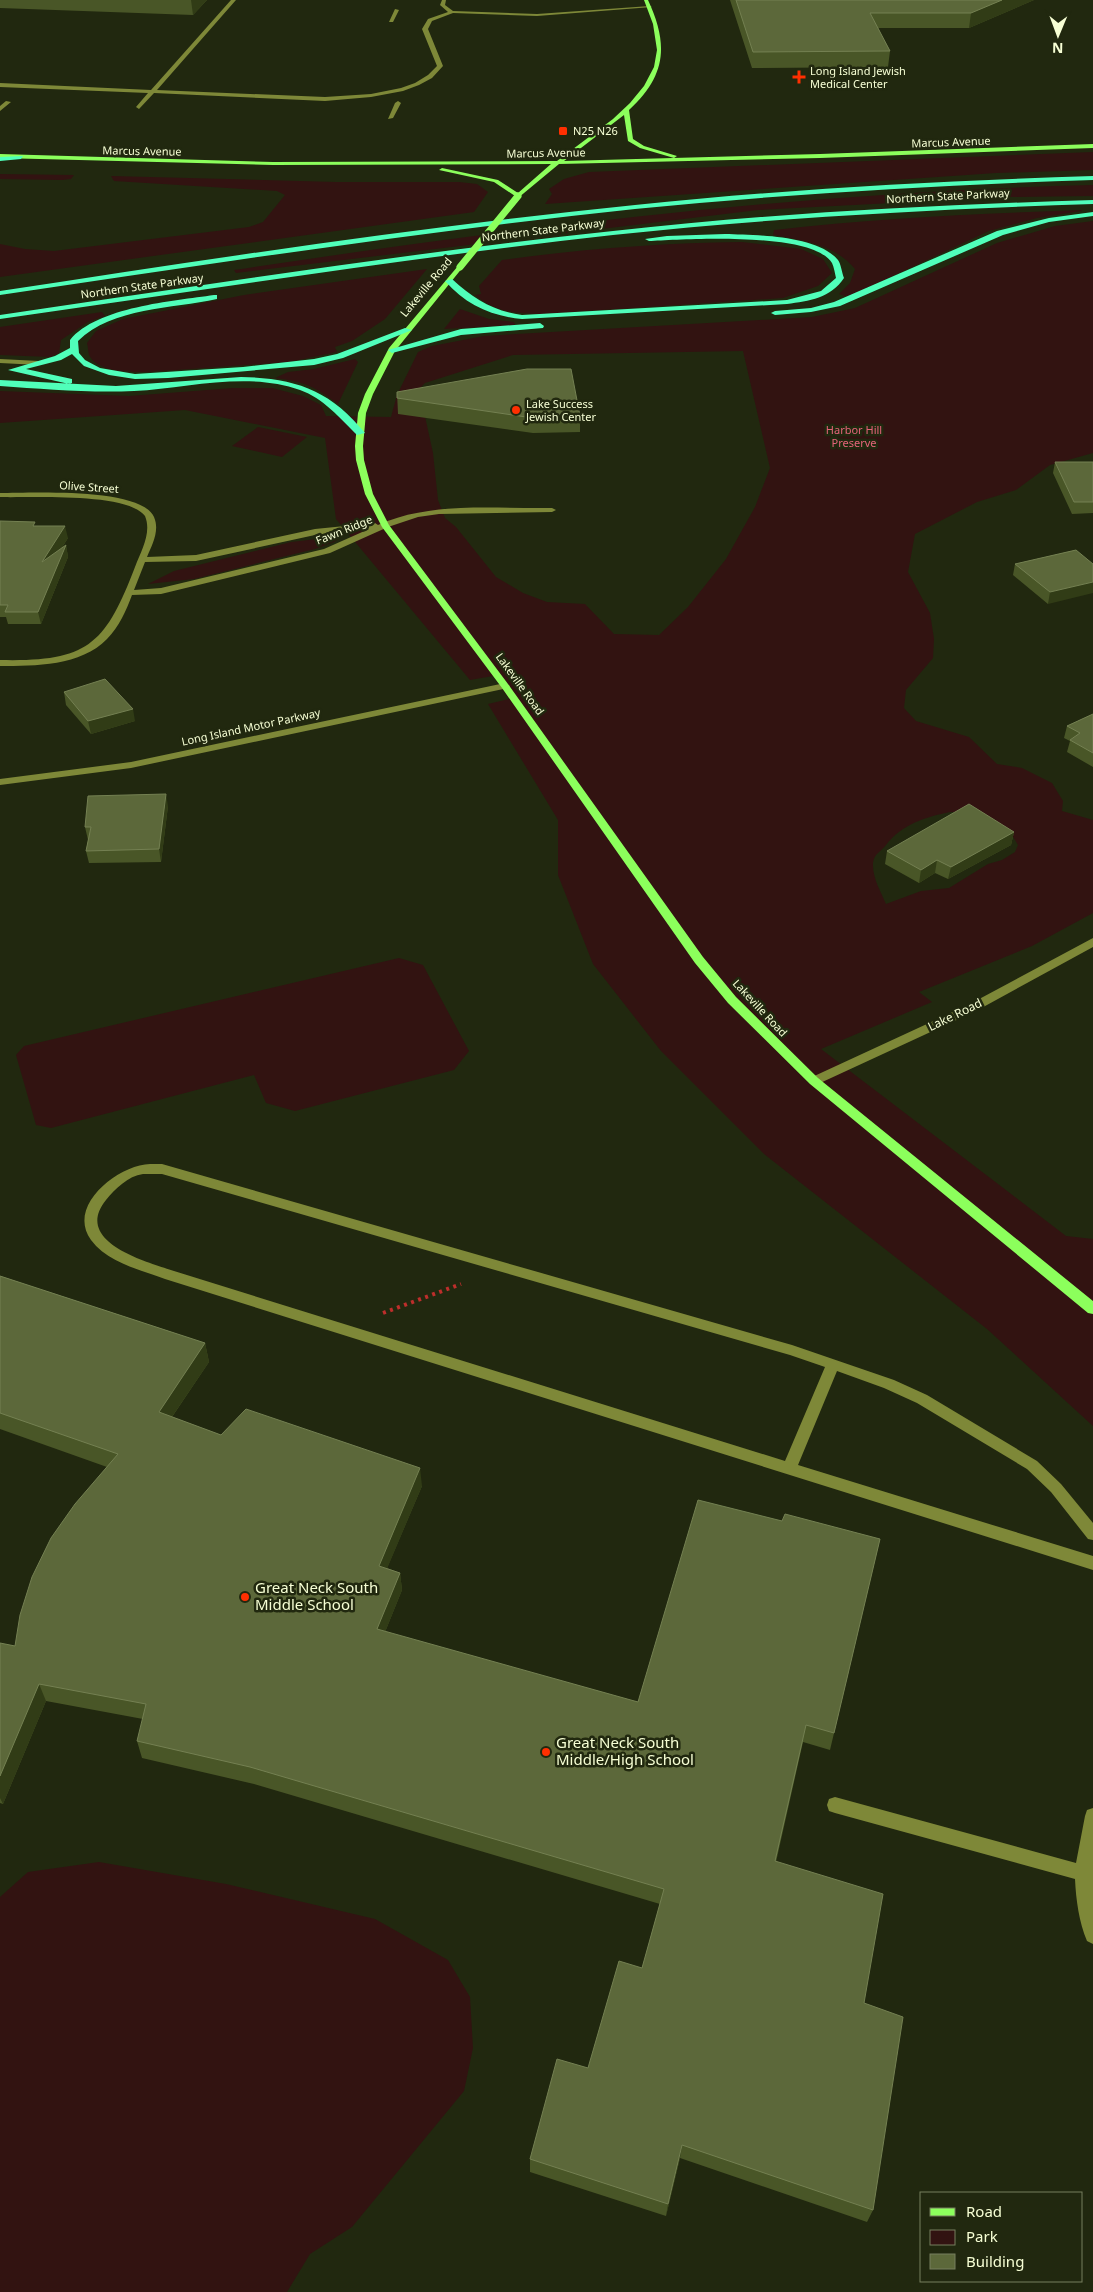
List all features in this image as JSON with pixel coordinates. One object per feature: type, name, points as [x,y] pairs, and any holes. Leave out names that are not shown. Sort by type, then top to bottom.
[{"type":"highway","points":[[0,158],[21,157]]},
{"type":"highway","name":"Northern State Parkway","points":[[0,292],[400,234],[639,206],[852,189],[1093,178]]},
{"type":"highway","name":"Northern State Parkway","points":[[0,317],[512,245],[773,218],[887,210],[1093,202]]},
{"type":"highway","points":[[767,313],[811,310],[837,304],[1000,233],[1050,220],[1093,214]]},
{"type":"highway","points":[[449,281],[470,301],[484,309],[510,316],[534,317],[787,302],[813,296],[831,289],[838,282],[840,273],[834,260],[818,250],[789,241],[760,238],[676,238],[512,245]]},
{"type":"highway","points":[[291,285],[338,278],[439,255]]},
{"type":"highway","points":[[29,279],[217,260]]},
{"type":"highway","points":[[226,295],[143,310],[100,321],[79,335],[73,345],[73,350],[86,364],[104,372],[151,376],[314,362],[345,354],[408,330]]},
{"type":"highway","points":[[392,350],[461,332],[550,326]]},
{"type":"highway","points":[[12,370],[58,358],[73,350]]},
{"type":"highway","points":[[12,370],[57,377],[82,388]]},
{"type":"highway","points":[[0,383],[82,388],[134,388],[244,380],[281,382],[301,387],[316,394],[360,433]]},
{"type":"main road","name":"Lakeville Road","points":[[646,0],[657,27],[660,50],[658,65],[646,88],[626,108],[534,180],[518,196],[392,350],[369,394],[362,413],[360,460],[369,494],[385,525],[505,686],[699,960],[738,1007],[814,1081],[1093,1309]]},
{"type":"main road","points":[[626,108],[628,138],[632,143],[650,150],[691,160]]},
{"type":"main road","name":"Marcus Avenue","points":[[21,157],[407,165],[818,158],[1093,146]]},
{"type":"main road","points":[[407,165],[489,179],[501,184],[518,196]]},
{"type":"street","points":[[139,107],[234,0]]},
{"type":"street","points":[[444,0],[442,4],[452,12]]},
{"type":"street","points":[[0,85],[325,99],[372,95],[407,88],[433,75],[440,66],[426,29],[430,20],[452,12],[537,15],[650,7]]},
{"type":"street","points":[[391,21],[397,10]]},
{"type":"street","points":[[0,109],[8,102]]},
{"type":"street","points":[[390,118],[398,103]]},
{"type":"street","points":[[0,361],[39,363]]},
{"type":"street","points":[[0,369],[12,370]]},
{"type":"street","name":"Olive Street","points":[[0,495],[96,498],[137,505],[151,516],[152,524],[152,533],[127,593],[114,622],[103,638],[80,652],[50,661],[0,663]]},
{"type":"street","points":[[385,525],[416,515],[439,512],[552,510]]},
{"type":"street","name":"Fawn Ridge","points":[[141,560],[196,558],[316,532],[385,525]]},
{"type":"street","name":"Fawn Ridge","points":[[127,593],[171,589],[327,551],[385,525]]},
{"type":"street","name":"Long Island Motor Parkway","points":[[0,782],[131,765],[505,686]]},
{"type":"street","name":"Lake Road","points":[[814,1081],[972,1008],[1093,942]]},
{"type":"street","points":[[1093,1534],[1056,1488],[1032,1465],[922,1399],[792,1350],[162,1168],[146,1168],[132,1172],[108,1188],[92,1212],[91,1225],[95,1236],[107,1248],[123,1257],[162,1272],[1093,1563]]},
{"type":"street","points":[[789,1469],[833,1364]]},
{"type":"street","points":[[835,1805],[1083,1873]]},
{"type":"street","points":[[1093,1816],[1083,1873],[1086,1907],[1093,1935]]},
{"type":"path","points":[[379,1315],[469,1281]]},
{"type":"green space","points":[[1093,152],[1093,170],[996,173],[545,204],[552,194],[549,189],[564,179],[589,172]]},
{"type":"green space","points":[[0,174],[74,175],[71,179],[62,180],[0,179]]},
{"type":"green space","points":[[111,176],[336,182],[459,182],[477,184],[488,192],[474,212],[0,277],[0,244],[25,249],[54,251],[249,227],[263,222],[285,195],[277,191],[114,181]]},
{"type":"green space","points":[[1093,185],[1093,196],[1008,197],[758,210],[236,273],[234,270],[555,226],[662,214],[877,195]]},
{"type":"green space","points":[[1081,210],[1037,218],[989,231],[848,297],[839,294],[850,283],[855,269],[847,261],[838,254],[818,245],[773,235],[774,230],[851,222]]},
{"type":"green space","name":"Harbor Hill Preserve","points":[[1093,221],[1093,453],[1050,465],[1016,490],[977,502],[915,534],[908,572],[930,613],[934,639],[933,658],[906,690],[904,708],[916,721],[969,737],[997,764],[1022,768],[1052,783],[1063,801],[1062,811],[1093,820],[1093,913],[1032,946],[919,992],[932,1002],[821,1049],[1066,1236],[1093,1239],[1093,1426],[987,1329],[764,1154],[661,1051],[593,964],[558,875],[558,820],[488,704],[509,699],[493,676],[470,680],[336,519],[325,438],[185,410],[0,423],[0,391],[129,396],[233,388],[272,388],[303,396],[321,405],[326,416],[391,417],[397,395],[418,352],[432,346],[484,336],[812,317],[855,308],[997,243],[1055,226]],"holes":[[[743,351],[770,468],[755,507],[726,559],[688,607],[659,635],[614,634],[585,604],[547,602],[523,593],[496,577],[456,527],[445,518],[438,500],[433,453],[419,389],[425,383],[513,355]],[[950,812],[972,812],[1012,835],[1018,845],[1015,852],[1002,860],[988,864],[949,888],[921,891],[886,904],[874,874],[873,863],[876,855],[892,838],[907,827],[923,819]]]},
{"type":"green space","points":[[742,242],[801,249],[823,259],[832,273],[818,286],[783,298],[541,314],[498,309],[475,295],[481,294],[479,286],[502,260],[622,247]]},
{"type":"green space","points":[[427,269],[385,319],[352,341],[335,347],[337,352],[289,362],[148,372],[107,368],[93,361],[89,355],[87,343],[96,331],[123,319],[244,295]]},
{"type":"green space","points":[[460,309],[489,319],[514,322],[515,325],[444,329]]},
{"type":"green space","points":[[102,312],[105,316],[88,322],[61,340],[59,353],[51,357],[0,355],[0,327]]},
{"type":"green space","points":[[355,359],[358,362],[338,404],[309,386],[275,378],[288,372],[314,369]]},
{"type":"green space","points":[[258,427],[307,437],[282,457],[232,446]]},
{"type":"green space","points":[[343,536],[334,542],[315,549],[194,579],[148,584],[174,571],[291,542]]},
{"type":"green space","points":[[399,958],[423,965],[469,1051],[454,1070],[295,1111],[266,1103],[254,1075],[51,1128],[36,1125],[16,1055],[24,1046]]},
{"type":"green space","points":[[99,1862],[226,1884],[375,1919],[448,1960],[470,1997],[473,2048],[464,2091],[352,2227],[310,2254],[287,2292],[0,2292],[0,1897],[28,1872]]},
{"type":"building","points":[[736,0],[1002,0],[971,13],[870,13],[890,51],[753,52]]},
{"type":"building","points":[[527,369],[571,369],[580,416],[533,418],[397,398],[397,392]]},
{"type":"building","points":[[1055,462],[1093,462],[1093,502],[1074,502]]},
{"type":"building","points":[[0,521],[35,522],[33,526],[65,526],[42,562],[66,545],[38,612],[5,612],[8,605],[0,605]]},
{"type":"building","points":[[1076,550],[1093,564],[1093,582],[1050,592],[1015,564]]},
{"type":"building","points":[[105,679],[133,709],[88,721],[64,692]]},
{"type":"building","points":[[1093,714],[1093,753],[1070,740],[1080,733],[1067,726]]},
{"type":"building","points":[[166,794],[159,849],[86,851],[91,827],[85,827],[88,796]]},
{"type":"building","points":[[969,804],[1014,832],[951,867],[937,860],[921,870],[887,851]]},
{"type":"building","points":[[0,1276],[205,1343],[159,1412],[221,1435],[246,1409],[420,1468],[379,1566],[400,1573],[377,1629],[638,1702],[698,1500],[782,1521],[785,1514],[880,1539],[834,1733],[806,1725],[775,1861],[883,1894],[864,2003],[903,2017],[873,2210],[682,2145],[668,2204],[530,2159],[557,2059],[588,2068],[619,1961],[642,1968],[664,1889],[250,1767],[137,1741],[146,1704],[39,1684],[0,1776],[0,1643],[15,1646],[20,1615],[32,1577],[51,1538],[75,1504],[118,1454],[0,1413]]},
{"type":"place","name":"Long Island Jewish Medical Center","points":[[799,77]]},
{"type":"place","name":"N25 N26","points":[[563,131]]},
{"type":"place","name":"Lake Success Jewish Center","points":[[516,410]]},
{"type":"place","name":"Great Neck South Middle School","points":[[245,1597]]},
{"type":"place","name":"Great Neck South Middle/High School","points":[[546,1752]]}]
